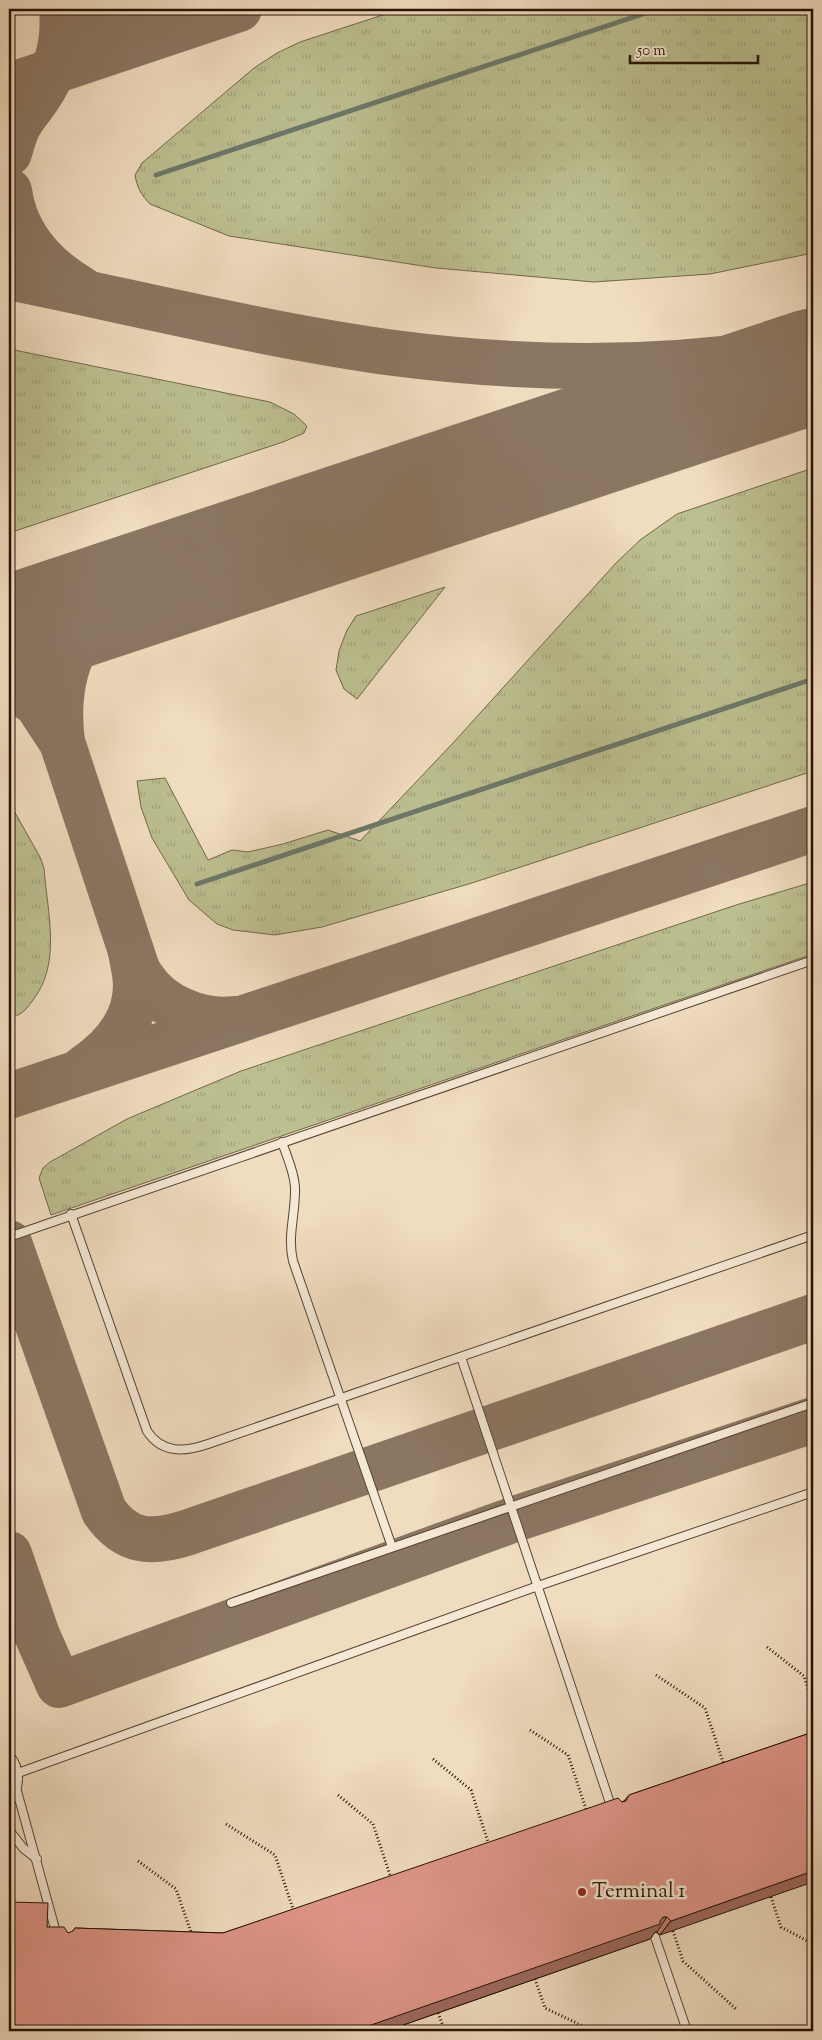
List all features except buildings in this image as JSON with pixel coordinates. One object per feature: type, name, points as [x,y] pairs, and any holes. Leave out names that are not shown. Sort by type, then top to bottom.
[{"type":"lane","points":[[9,1237],[71,1214],[813,960]]},
{"type":"lane","points":[[282,1142],[293,1174],[295,1188],[291,1245],[293,1261],[392,1547]]},
{"type":"lane","points":[[71,1214],[145,1425],[152,1438],[159,1444],[181,1451],[191,1450],[813,1235]]},
{"type":"lane","points":[[461,1357],[612,1811]]},
{"type":"lane","points":[[231,1603],[813,1403]]},
{"type":"lane","points":[[18,1774],[538,1586],[813,1492]]},
{"type":"lane","points":[[9,1755],[18,1774],[17,1791],[59,1942]]},
{"type":"lane","points":[[9,1804],[17,1791]]},
{"type":"lane","points":[[9,1830],[23,1848],[36,1859]]},
{"type":"lane","points":[[655,1937],[687,2031]]},
{"type":"path","points":[[766,1648],[804,1676],[813,1704]]},
{"type":"path","points":[[656,1675],[706,1708],[727,1772]]},
{"type":"path","points":[[530,1730],[568,1755],[589,1820]]},
{"type":"path","points":[[433,1759],[471,1790],[492,1852]]},
{"type":"path","points":[[338,1795],[373,1824],[394,1886]]},
{"type":"path","points":[[226,1824],[275,1854],[296,1919]]},
{"type":"path","points":[[138,1861],[176,1889],[193,1939]]},
{"type":"path","points":[[771,1897],[781,1927],[813,1944]]},
{"type":"path","points":[[672,1931],[683,1961],[736,2009]]},
{"type":"path","points":[[535,1979],[545,2008],[593,2031]]},
{"type":"path","points":[[438,2013],[445,2031]]},
{"type":"green space","points":[[401,9],[813,9],[813,253],[710,274],[594,282],[436,268],[229,236],[150,204],[144,197],[138,187],[135,175],[142,163],[254,68],[277,53],[300,42]]},
{"type":"green space","points":[[9,349],[270,402],[294,414],[307,426],[304,433],[283,442],[9,533]]},
{"type":"green space","points":[[813,468],[813,771],[472,883],[322,927],[275,935],[233,930],[217,924],[189,900],[152,838],[141,807],[137,781],[165,778],[208,860],[232,850],[248,852],[283,844],[328,830],[360,841],[453,743],[616,563],[640,540],[677,514]]},
{"type":"green space","points":[[445,587],[357,699],[344,689],[336,670],[339,651],[347,630],[356,616]]},
{"type":"green space","points":[[9,802],[40,857],[44,868],[50,953],[42,985],[33,1000],[20,1014],[9,1017]]},
{"type":"green space","points":[[813,882],[813,954],[51,1215],[39,1178],[43,1168],[50,1162],[127,1119],[241,1071],[736,905]]},
{"type":"waterway","points":[[156,175],[658,9]]},
{"type":"waterway","points":[[197,884],[813,679]]},
{"type":"taxiway","points":[[9,153],[19,125],[50,78],[61,45],[62,9]]},
{"type":"taxiway","points":[[86,9],[103,20],[124,28],[167,31]]},
{"type":"taxiway","points":[[9,86],[239,9]]},
{"type":"taxiway","points":[[9,191],[12,207],[18,222],[33,248],[55,271],[81,289]]},
{"type":"taxiway","points":[[9,277],[297,337],[345,346],[446,359],[498,363],[604,366],[709,360],[813,346]]},
{"type":"taxiway","points":[[151,586],[104,613],[90,625],[80,639],[66,671],[62,688],[60,706],[62,742],[139,973],[149,987],[159,996],[182,1011],[208,1018],[235,1019]]},
{"type":"taxiway","points":[[9,684],[37,704],[62,742]]},
{"type":"taxiway","points":[[9,1096],[813,829]]},
{"type":"taxiway","points":[[84,1068],[96,1060],[116,1040],[130,1016],[136,989],[131,951]]},
{"type":"taxiway","points":[[9,1243],[104,1511],[112,1522],[130,1535],[150,1539],[162,1539],[186,1533],[813,1317]]},
{"type":"taxiway","points":[[9,1554],[37,1635],[59,1685],[515,1519],[813,1420]]},
{"type":"runway","points":[[9,633],[813,366]]},
{"type":"place","name":"Terminal 1","points":[[582,1892]]}]
